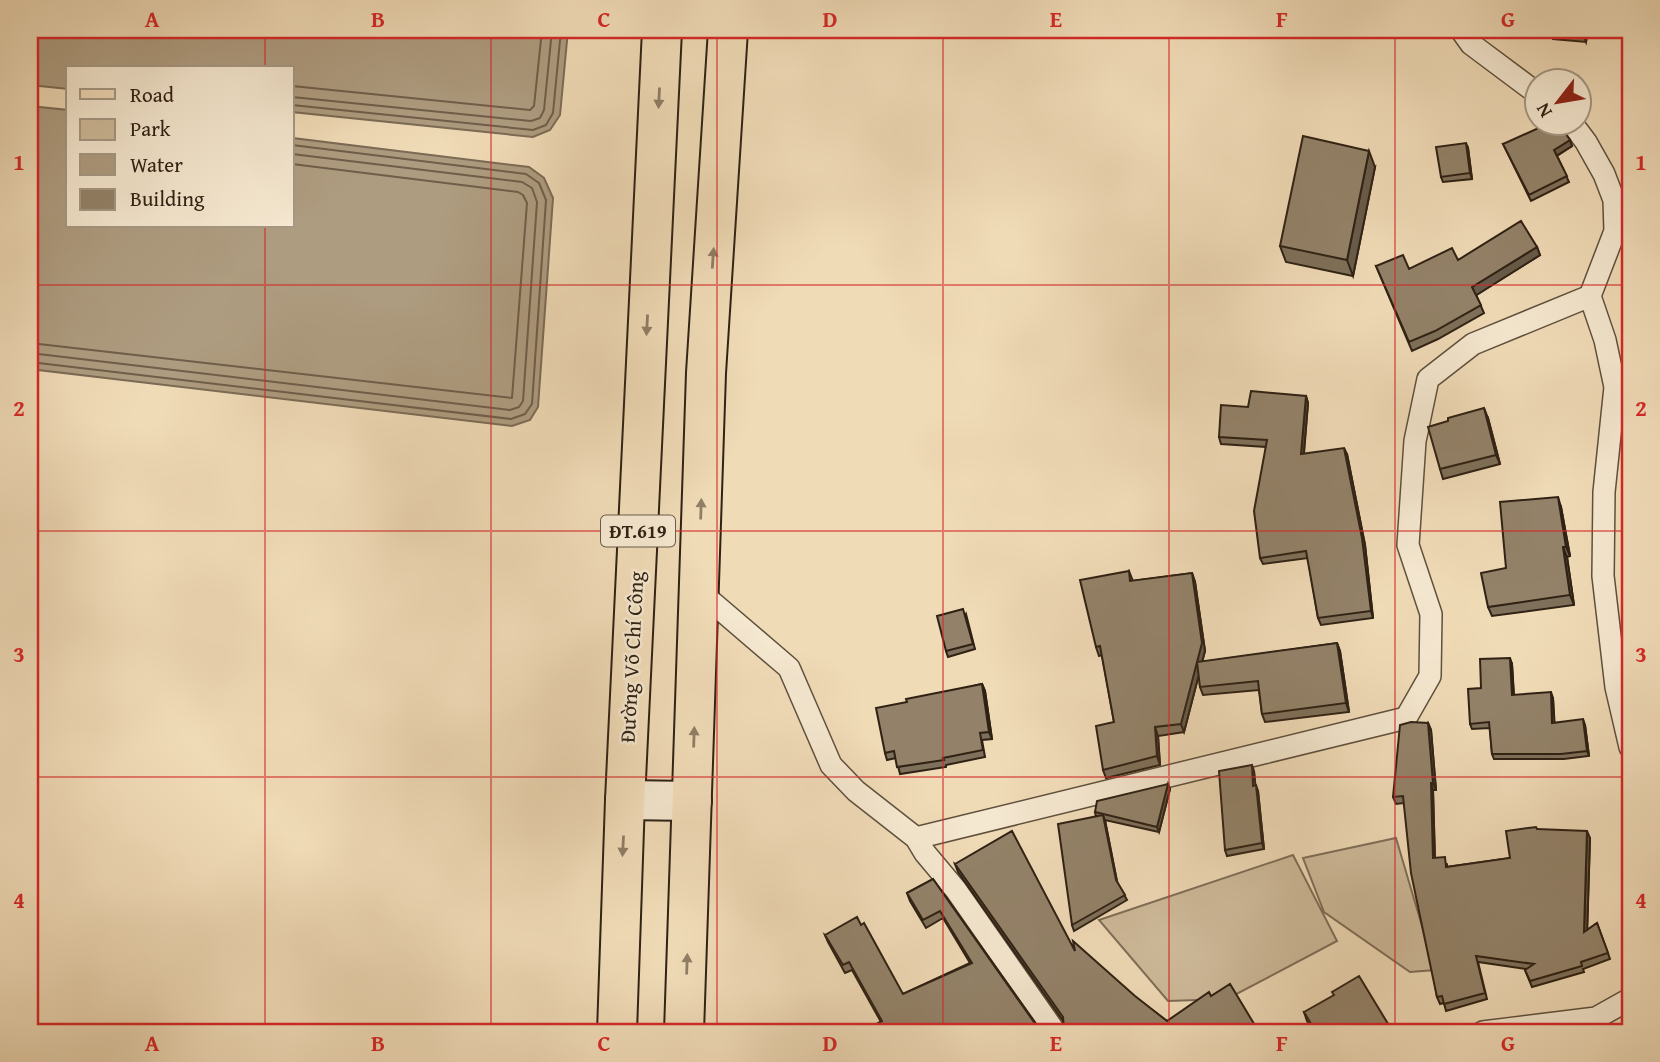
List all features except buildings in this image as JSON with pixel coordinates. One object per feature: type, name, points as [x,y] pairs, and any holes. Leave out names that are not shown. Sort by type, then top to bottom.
[{"type":"main road","name":"Đường Võ Chí Công","points":[[617,1032],[625,800],[662,30]]},
{"type":"main road","name":"ĐT.619","points":[[684,1032],[706,373],[727,30]]},
{"type":"main road","points":[[625,800],[692,801]]},
{"type":"lane","points":[[1461,30],[1471,44],[1524,84]]},
{"type":"lane","points":[[1582,136],[1598,163],[1614,200],[1615,231],[1590,296],[1605,340],[1615,387],[1604,492],[1603,576],[1616,687],[1630,747]]},
{"type":"lane","points":[[916,838],[1406,718],[1430,676],[1431,614],[1408,544],[1415,440],[1428,379],[1473,344],[1590,296]]},
{"type":"lane","points":[[699,591],[789,668],[831,765],[856,791],[916,838],[956,890],[1055,1032]]},
{"type":"lane","points":[[1483,1032],[1596,1018],[1630,999]]},
{"type":"green space","points":[[1396,838],[1435,970],[1410,972],[1324,912],[1303,858]]},
{"type":"green space","points":[[1293,855],[1337,941],[1227,999],[1168,1001],[1099,920]]},
{"type":"water","points":[[30,30],[568,30],[560,115],[550,130],[533,137],[294,112],[294,66],[66,66],[66,89],[30,85]]},
{"type":"water","points":[[30,106],[66,110],[66,228],[294,228],[294,138],[529,167],[544,178],[553,198],[538,407],[530,420],[512,426],[30,369]]}]
